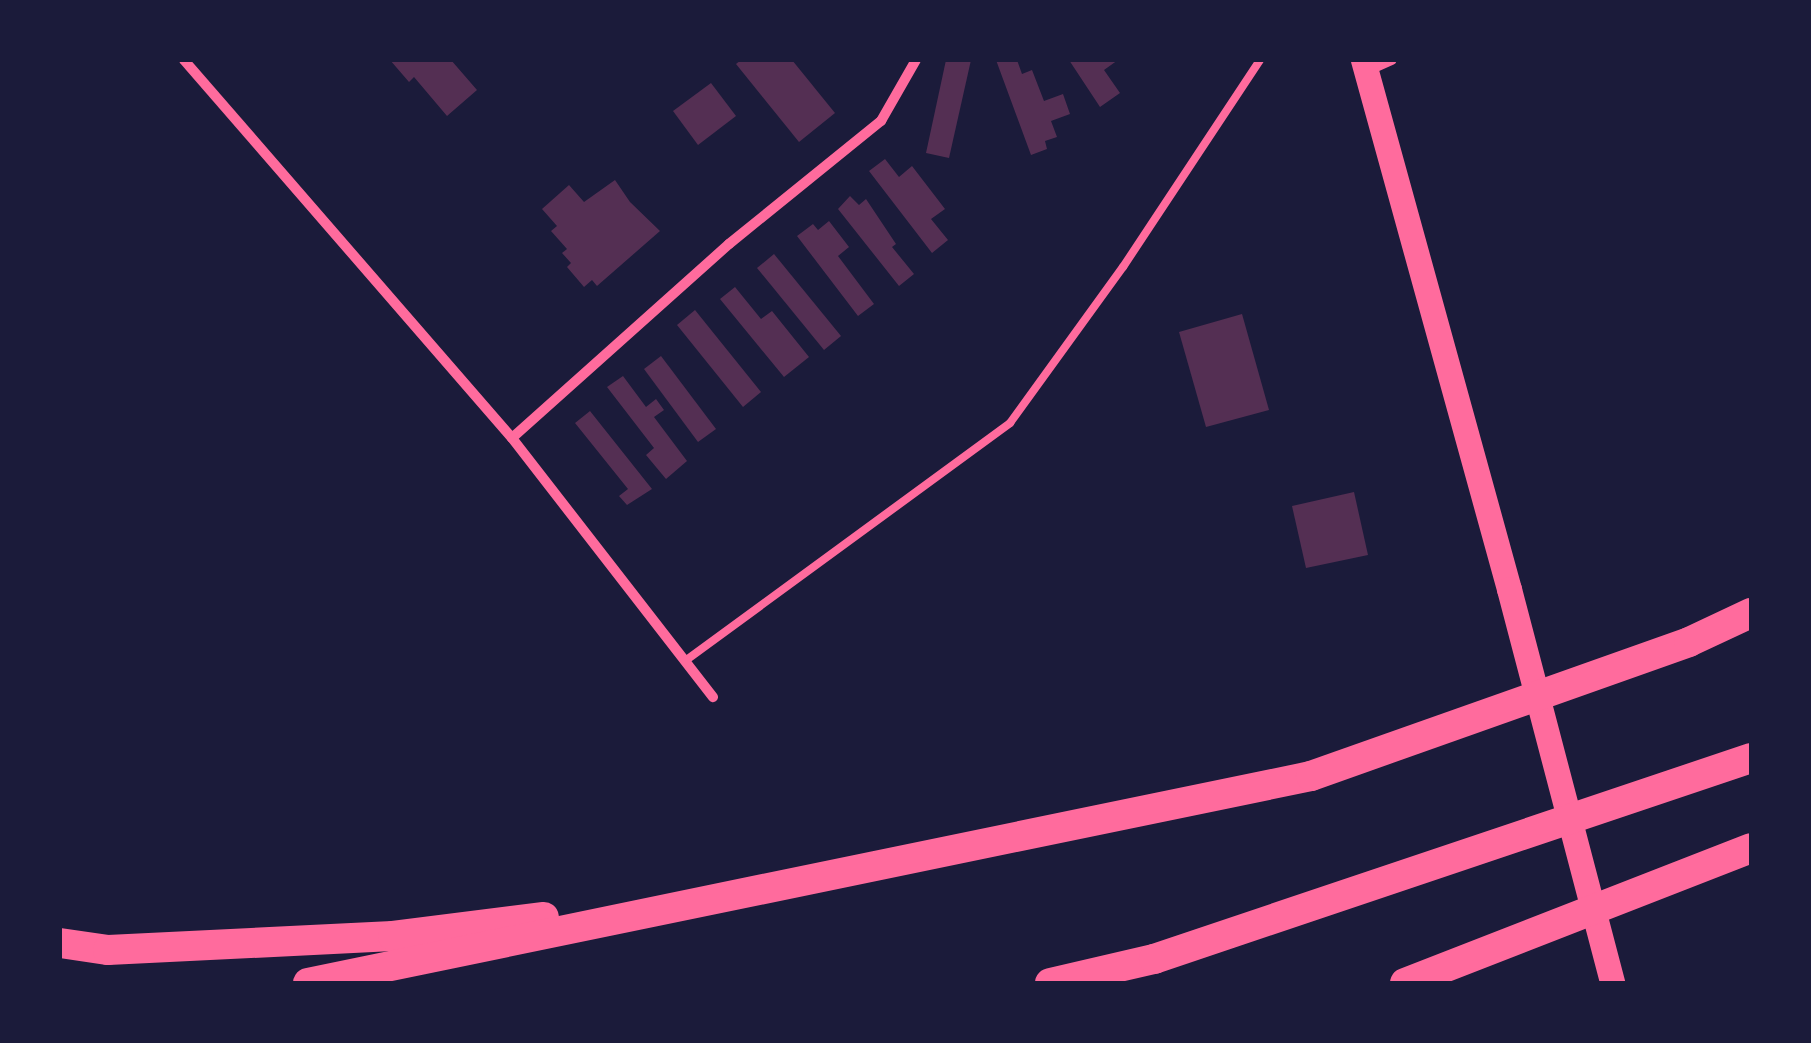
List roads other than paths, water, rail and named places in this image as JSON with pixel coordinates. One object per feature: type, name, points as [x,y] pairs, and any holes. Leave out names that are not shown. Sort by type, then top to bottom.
[{"type":"highway","points":[[308,983],[1311,776],[1689,642],[1751,613]]},
{"type":"highway","points":[[1050,983],[1154,959],[1751,758]]},
{"type":"highway","points":[[1405,983],[1751,848]]},
{"type":"highway","points":[[60,943],[108,950],[394,936],[800,883]]},
{"type":"main road","points":[[1364,66],[1510,589],[1612,983]]},
{"type":"street","points":[[184,60],[512,438],[713,697]]},
{"type":"street","points":[[512,438],[729,244],[881,121],[916,60]]},
{"type":"street","points":[[1364,66],[1392,60]]},
{"type":"lane","points":[[685,660],[1010,423],[1104,293],[1260,60]]}]
